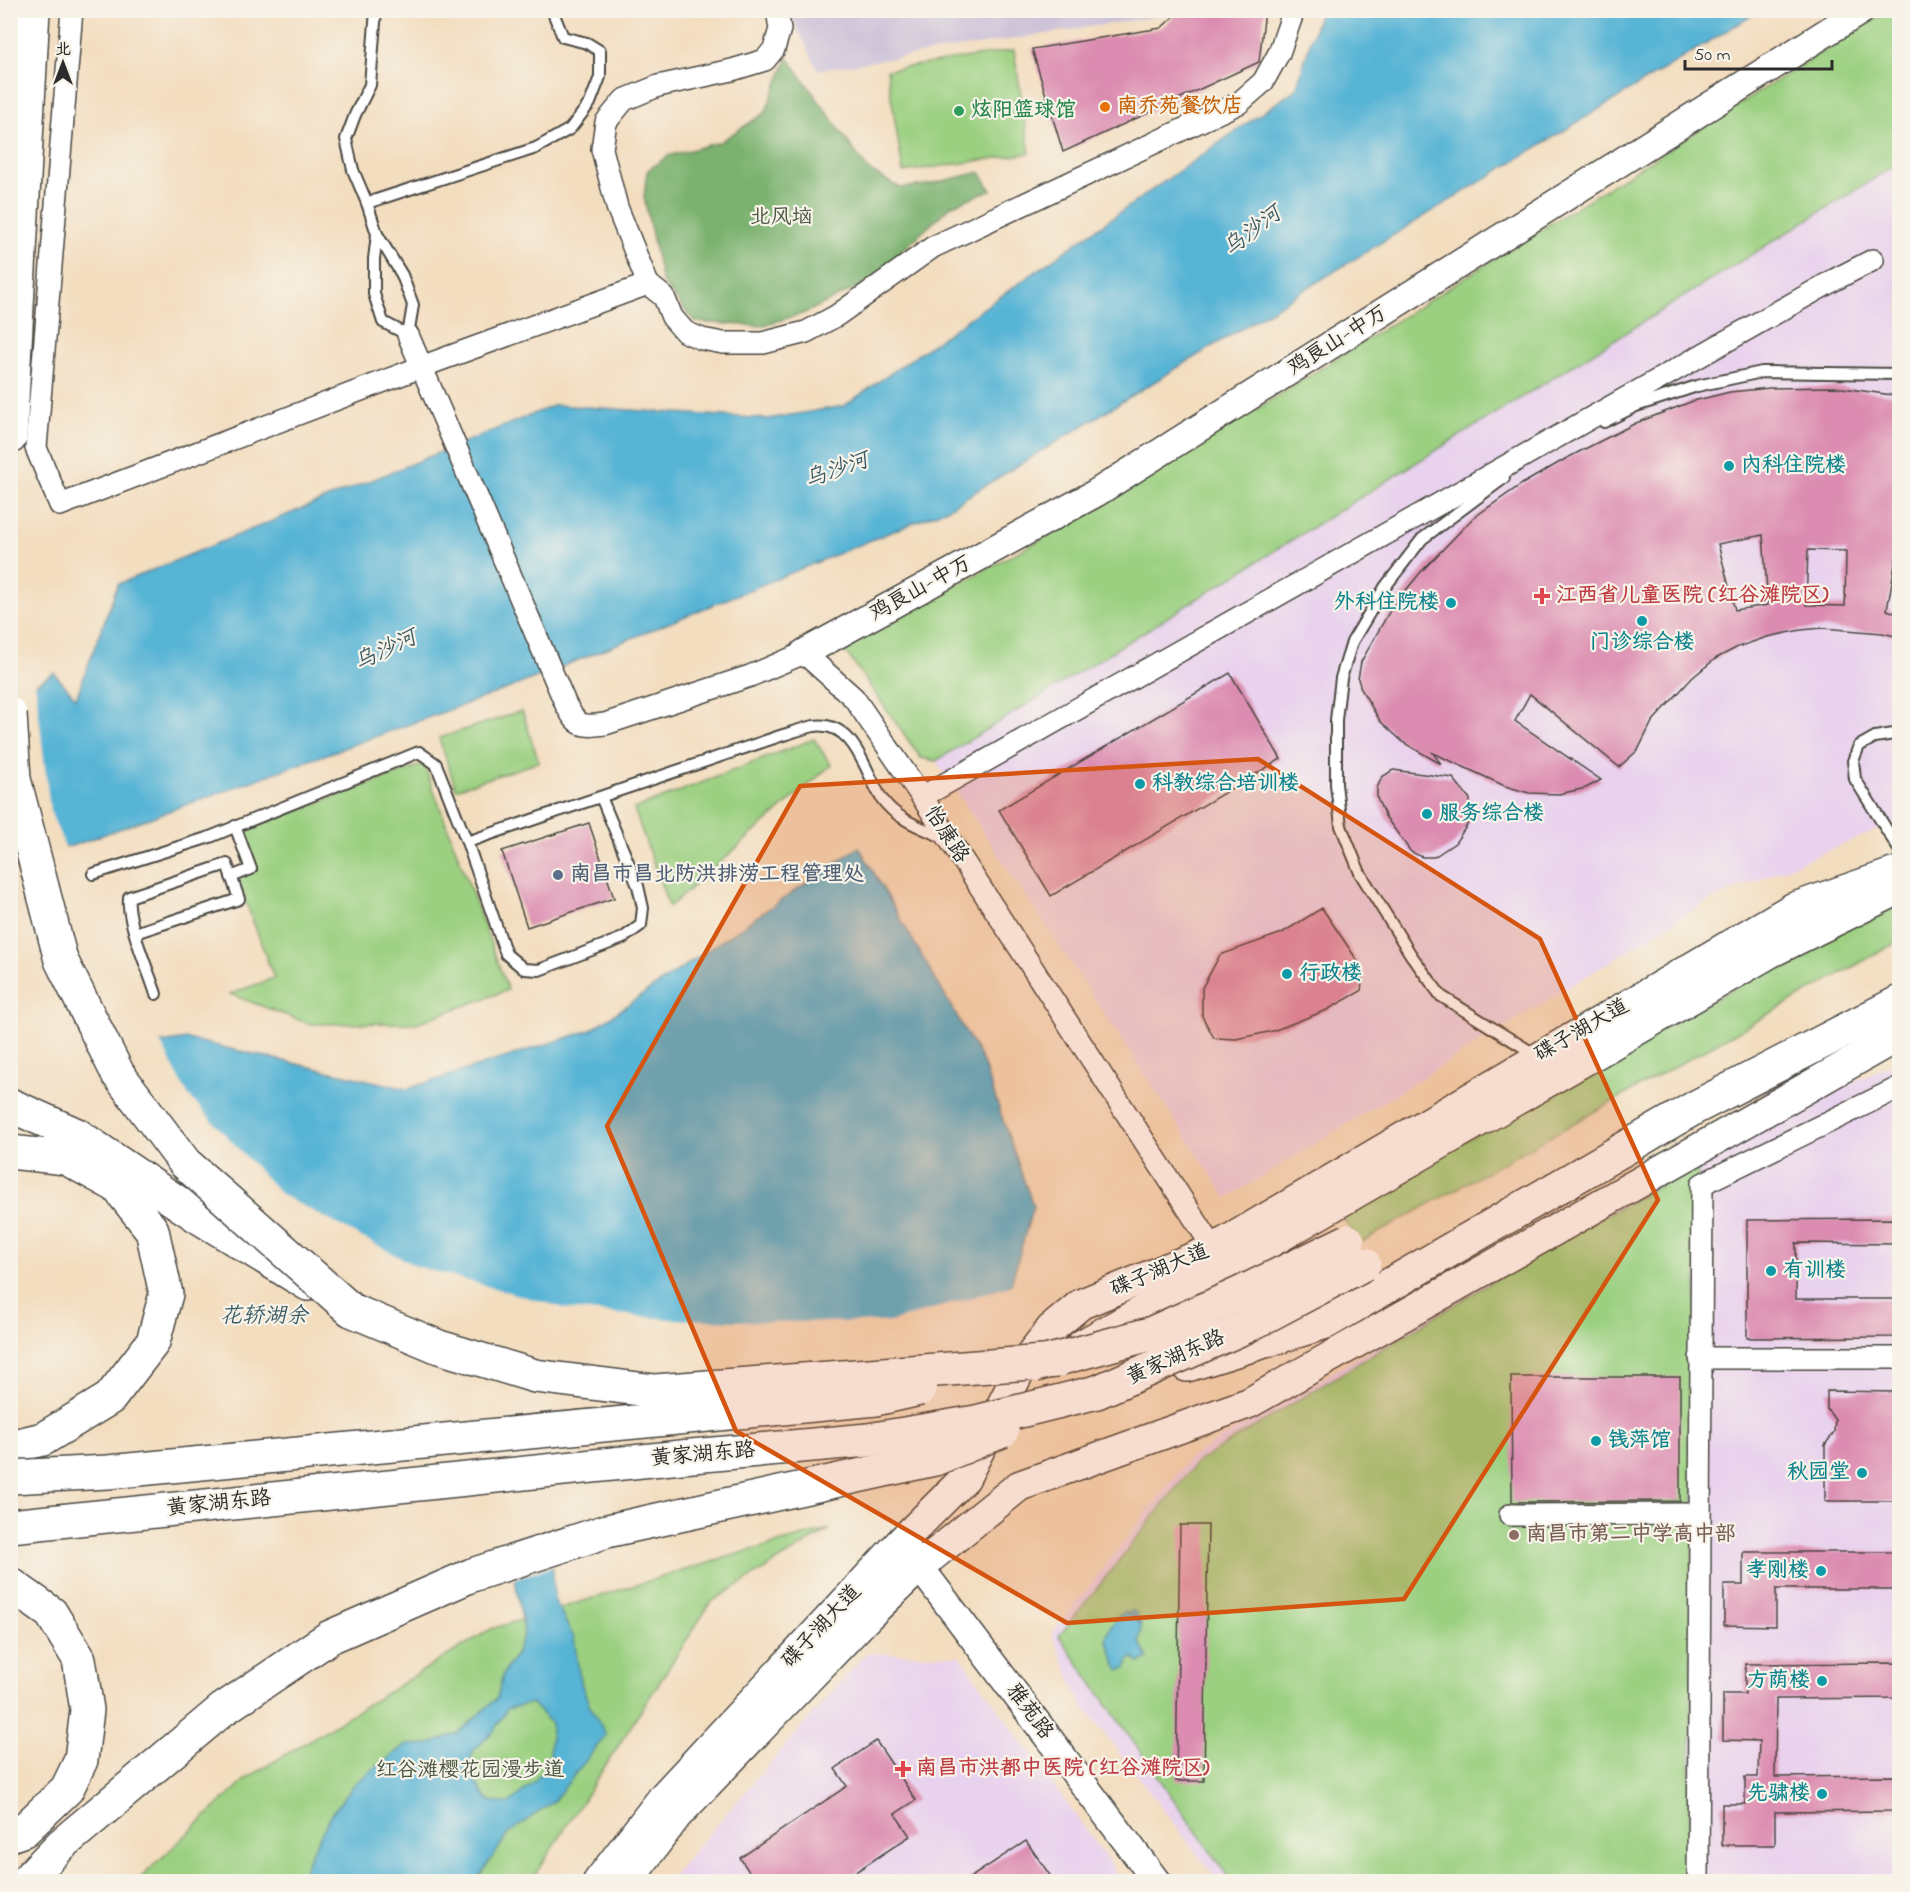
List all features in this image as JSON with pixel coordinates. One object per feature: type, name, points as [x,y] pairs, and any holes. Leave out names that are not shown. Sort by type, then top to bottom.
[{"type":"highway","points":[[10,60],[16,10]]},
{"type":"highway","points":[[10,437],[33,10]]},
{"type":"highway","points":[[10,714],[14,779],[60,960],[118,1074],[185,1163],[351,1310]]},
{"type":"highway","points":[[10,1105],[76,1135],[199,1217],[351,1310],[439,1347],[535,1376],[655,1391],[1057,1361],[1266,1244],[1770,951],[1899,887]]},
{"type":"highway","points":[[14,1881],[61,1845],[222,1710],[330,1637],[472,1575],[607,1531],[935,1459],[1097,1392],[1326,1322],[1696,1107],[1899,1002]]},
{"type":"highway","points":[[10,1152],[66,1158],[117,1186],[152,1230],[166,1294],[153,1342],[110,1398],[43,1439],[10,1447]]},
{"type":"highway","name":"黄家湖东路","points":[[10,1477],[120,1471],[876,1399],[1057,1361],[1150,1334],[1239,1294],[1355,1253],[1245,1327],[1097,1392],[976,1422],[868,1440],[10,1526]]},
{"type":"highway","points":[[10,1584],[51,1613],[79,1659],[87,1710],[81,1760],[67,1789],[24,1830],[10,1835]]},
{"type":"highway","points":[[26,1881],[61,1845]]},
{"type":"main road","name":"碟子湖大道","points":[[598,1881],[664,1795],[965,1478],[1023,1364],[1051,1329],[1081,1304],[1214,1249],[1793,908],[1899,871]]},
{"type":"main road","name":"碟子湖大道","points":[[627,1881],[677,1815],[869,1615],[920,1566],[1019,1486],[1248,1402],[1899,1035]]},
{"type":"street","points":[[72,10],[36,448],[60,504],[421,367],[648,284]]},
{"type":"street","points":[[777,10],[780,29],[774,49],[765,60],[732,70],[658,86],[624,100],[606,122],[602,148],[617,207],[648,284],[664,297],[672,317],[685,332],[702,339],[723,343],[763,343],[806,332],[836,316],[933,248],[1239,103],[1263,82],[1279,53],[1294,10]]},
{"type":"street","name":"鸡良山-中万","points":[[804,654],[1096,493],[1862,10]]},
{"type":"street","points":[[922,797],[1873,260]]},
{"type":"street","points":[[408,335],[445,426],[575,722],[584,726],[605,724],[750,676],[804,654]]},
{"type":"street","name":"怡康路","points":[[804,654],[854,698],[922,797],[1214,1249]]},
{"type":"street","points":[[1698,1881],[1702,1184],[1899,1087]]},
{"type":"street","points":[[1700,1358],[1899,1358]]},
{"type":"street","points":[[1510,1515],[1699,1514]]},
{"type":"street","name":"雅苑路","points":[[902,1542],[1157,1881]]},
{"type":"lane","points":[[376,10],[370,85],[346,139],[353,170],[377,234],[402,275],[413,305],[408,335],[383,322],[374,294],[377,234]]},
{"type":"lane","points":[[367,203],[536,148],[570,129],[590,103],[600,77],[600,51],[587,43],[563,37],[552,10]]},
{"type":"lane","points":[[1899,354],[1899,362]]},
{"type":"lane","points":[[1538,1057],[1441,996],[1411,955],[1360,873],[1341,826],[1336,784],[1338,699],[1341,678],[1352,642],[1385,587],[1422,539],[1499,481],[1556,446],[1636,406],[1697,386],[1762,372],[1819,371],[1899,374]]},
{"type":"lane","points":[[466,842],[783,735],[816,726],[839,730],[852,743],[883,800],[899,817],[950,841]]},
{"type":"lane","points":[[1899,733],[1875,736],[1859,746],[1852,761],[1854,779],[1899,851]]},
{"type":"lane","points":[[93,873],[210,837],[419,752],[436,764],[506,954],[524,969],[539,970],[623,938],[641,926],[643,908],[639,886],[601,797]]},
{"type":"lane","points":[[231,877],[250,869],[235,826]]},
{"type":"lane","points":[[135,933],[239,898],[227,864],[129,897],[127,909],[135,933],[156,994]]},
{"type":"highlighted area","points":[[1258,759],[1540,939],[1658,1200],[1404,1599],[1067,1623],[736,1431],[607,1126],[800,786]]},
{"type":"shaded area","points":[[789,11],[1160,11],[1153,17],[818,70]]},
{"type":"shaded area","name":"江西省儿童医院 (红谷滩院区)","points":[[1899,156],[1899,821],[1708,901],[1227,1198],[936,761],[1432,432]]},
{"type":"shaded area","name":"南昌市第二中学高中部","points":[[1899,1060],[1899,1881],[1218,1881],[1081,1703],[1052,1634],[1190,1457],[1671,1171]]},
{"type":"shaded area","name":"南昌市洪都中医院 (红谷滩院区)","points":[[866,1653],[960,1656],[1123,1881],[667,1882]]},
{"type":"green space","points":[[1887,11],[1899,11],[1899,163],[936,761],[921,758],[843,648],[1116,498]]},
{"type":"green space","name":"炫阳篮球馆","points":[[1014,50],[1030,153],[903,172],[887,70]]},
{"type":"green space","name":"北风垴","points":[[788,58],[868,170],[900,188],[926,185],[980,172],[991,190],[952,205],[868,282],[805,313],[760,326],[695,322],[662,282],[644,197],[647,171],[668,156],[720,142],[765,113]]},
{"type":"green space","points":[[522,711],[539,762],[456,789],[439,738]]},
{"type":"green space","points":[[814,739],[831,765],[669,907],[634,809]]},
{"type":"green space","points":[[424,764],[508,990],[417,1023],[309,1024],[230,994],[274,978],[237,878],[254,872],[239,832]]},
{"type":"green space","points":[[1899,895],[1899,941],[1360,1243],[1339,1212]]},
{"type":"green space","name":"南昌市第二中学高中部","points":[[1698,1165],[1689,1881],[1520,1879],[1516,1882],[1231,1881],[1059,1636],[1197,1462],[1570,1234]]},
{"type":"green space","name":"红谷滩樱花园漫步道","points":[[830,1529],[711,1602],[531,1881],[136,1882],[247,1778],[491,1629],[741,1553]]},
{"type":"water","name":"乌沙河","points":[[1320,11],[1759,11],[947,509],[510,688],[72,846],[11,852],[10,699],[54,673],[76,698],[118,584],[555,405],[768,419],[844,406],[1296,89]]},
{"type":"water","name":"花轿湖余","points":[[859,847],[982,1060],[1033,1206],[998,1331],[550,1484],[554,1599],[574,1638],[580,1680],[589,1704],[606,1735],[553,1802],[509,1833],[476,1881],[300,1881],[310,1855],[331,1815],[355,1783],[406,1745],[430,1744],[458,1733],[497,1698],[503,1674],[517,1652],[524,1633],[502,1501],[61,1059],[187,1039],[407,1089],[591,1030]],"holes":[[[531,1703],[551,1723],[550,1761],[534,1782],[508,1804],[487,1800],[468,1770],[473,1751],[493,1732],[507,1709]]]},
{"type":"water","points":[[1133,1610],[1140,1621],[1141,1628],[1139,1641],[1148,1658],[1139,1663],[1134,1657],[1129,1660],[1126,1668],[1119,1670],[1106,1641],[1112,1624],[1125,1612],[1140,1622],[1129,1612]]},
{"type":"pier","points":[[35,681],[50,811],[66,849],[10,855],[10,695]]},
{"type":"pier","points":[[159,1040],[188,1095],[282,1195],[416,1266],[568,1309],[667,1319],[890,1322],[1014,1285],[1000,1332],[553,1486],[556,1566],[512,1579],[499,1505],[442,1524],[226,1607],[34,1803],[10,1819],[10,1088],[60,1056]]},
{"type":"building","name":"南乔苑餐饮店","points":[[1181,10],[1265,10],[1259,62],[1063,152],[1032,49],[1161,28]]},
{"type":"building","name":"门诊综合楼","points":[[1835,387],[1899,396],[1899,542],[1887,610],[1899,614],[1899,637],[1882,633],[1823,628],[1767,637],[1738,647],[1715,659],[1692,678],[1652,722],[1638,750],[1619,767],[1530,694],[1515,721],[1601,780],[1586,788],[1559,794],[1529,793],[1505,786],[1433,753],[1441,764],[1404,743],[1380,721],[1361,689],[1358,679],[1361,662],[1392,607],[1421,572],[1473,518],[1522,484],[1636,423],[1693,401],[1730,392],[1770,388]],"holes":[[[1763,535],[1768,605],[1735,610],[1718,544]],[[1808,550],[1846,551],[1845,606],[1806,605]]]},
{"type":"building","name":"科教综合培训楼","points":[[1230,673],[1281,759],[1051,896],[999,810]]},
{"type":"building","name":"服务综合楼","points":[[1393,770],[1453,778],[1470,799],[1468,824],[1455,843],[1434,857],[1422,857],[1411,852],[1385,816],[1377,798],[1377,788],[1382,777]]},
{"type":"building","name":"南昌市昌北防洪排涝工程管理处","points":[[589,823],[614,898],[527,927],[502,851]]},
{"type":"building","name":"行政楼","points":[[1322,908],[1363,973],[1361,991],[1327,1010],[1273,1031],[1236,1039],[1214,1038],[1202,1016],[1202,988],[1220,955],[1282,933]]},
{"type":"building","name":"有训楼","points":[[1899,1219],[1899,1244],[1796,1243],[1796,1299],[1899,1299],[1899,1337],[1747,1338],[1747,1220]]},
{"type":"building","name":"钱萍馆","points":[[1511,1377],[1680,1377],[1680,1501],[1512,1502]]},
{"type":"building","name":"秋园堂","points":[[1827,1391],[1899,1392],[1899,1501],[1825,1501],[1825,1445],[1834,1432],[1835,1420],[1827,1409]]},
{"type":"building","points":[[1180,1525],[1208,1525],[1204,1781],[1176,1781]]},
{"type":"building","name":"孝刚楼","points":[[1743,1552],[1899,1552],[1899,1589],[1776,1589],[1776,1626],[1724,1625],[1724,1585],[1743,1585]]},
{"type":"building","points":[[1899,1663],[1899,1698],[1776,1699],[1775,1777],[1899,1776],[1899,1811],[1775,1812],[1775,1845],[1722,1845],[1722,1804],[1745,1804],[1745,1777],[1758,1777],[1759,1741],[1723,1740],[1723,1694],[1745,1694],[1745,1664]]},
{"type":"building","points":[[876,1741],[916,1800],[895,1814],[910,1836],[842,1881],[755,1881],[740,1858],[847,1786],[835,1769]]},
{"type":"building","points":[[1026,1841],[1054,1881],[965,1881]]},
{"type":"place","name":"南乔苑餐饮店","points":[[1105,107]]},
{"type":"place","name":"炫阳篮球馆","points":[[959,111]]},
{"type":"place","name":"内科住院楼","points":[[1729,466]]},
{"type":"place","name":"江西省儿童医院 (红谷滩院区)","points":[[1542,596]]},
{"type":"place","name":"外科住院楼","points":[[1451,603]]},
{"type":"place","name":"门诊综合楼","points":[[1642,621]]},
{"type":"place","name":"科教综合培训楼","points":[[1140,784]]},
{"type":"place","name":"服务综合楼","points":[[1427,814]]},
{"type":"place","name":"南昌市昌北防洪排涝工程管理处","points":[[558,875]]},
{"type":"place","name":"行政楼","points":[[1287,974]]},
{"type":"place","name":"有训楼","points":[[1771,1271]]},
{"type":"place","name":"钱萍馆","points":[[1596,1441]]},
{"type":"place","name":"秋园堂","points":[[1862,1473]]},
{"type":"place","name":"南昌市第二中学高中部","points":[[1514,1535]]},
{"type":"place","name":"孝刚楼","points":[[1821,1571]]},
{"type":"place","name":"方荫楼","points":[[1822,1681]]},
{"type":"place","name":"南昌市洪都中医院 (红谷滩院区)","points":[[903,1769]]},
{"type":"place","name":"先骕楼","points":[[1822,1794]]}]
